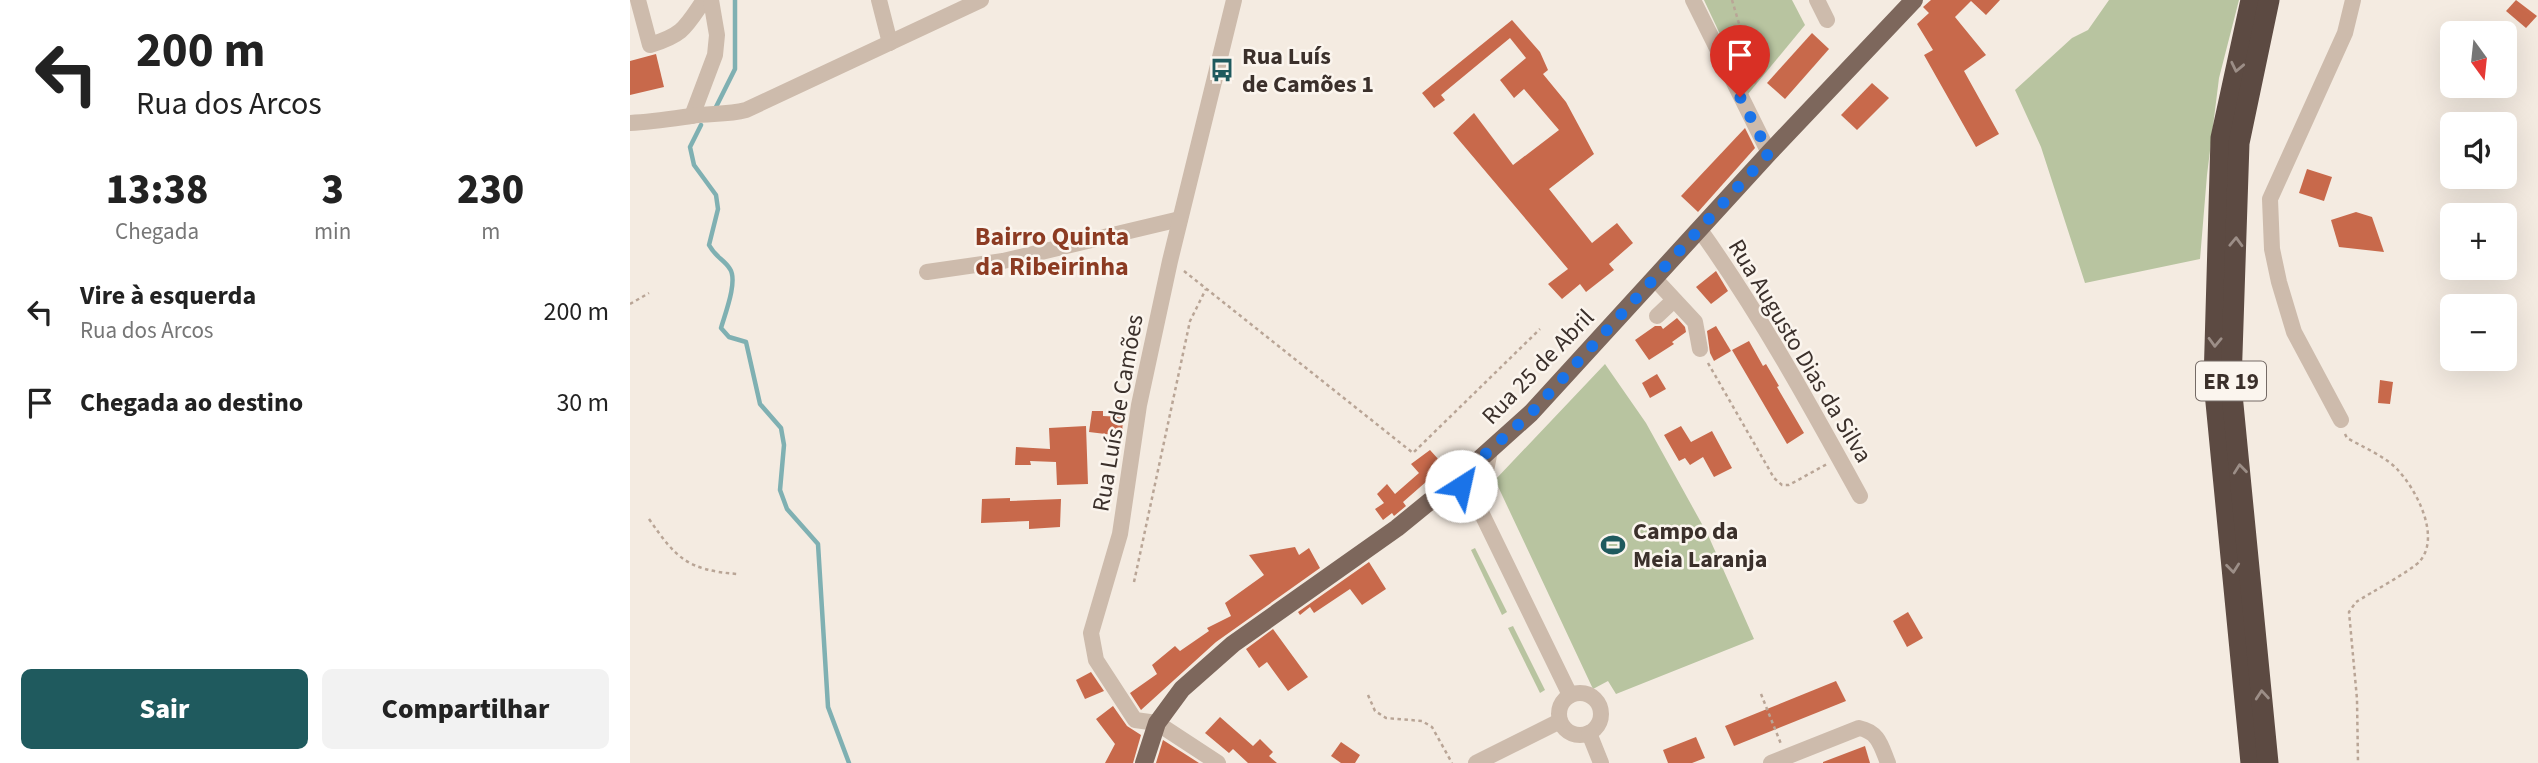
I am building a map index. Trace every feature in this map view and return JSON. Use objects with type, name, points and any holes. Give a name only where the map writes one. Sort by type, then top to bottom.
[{"type":"highway","name":"ER 19","points":[[2251,0],[2221,138],[2214,382],[2251,763]]},
{"type":"highway","name":"ER 19","points":[[2268,763],[2231,384],[2239,143],[2269,0]]},
{"type":"main road","name":"Rua 25 de Abril","points":[[1143,763],[1157,723],[1182,689],[1233,644],[1397,528],[1462,475],[1531,413],[1769,153],[1914,0]]},
{"type":"street","points":[[638,0],[650,45],[673,38],[688,23],[704,0]]},
{"type":"street","points":[[692,116],[715,55],[717,35],[711,0]]},
{"type":"street","points":[[879,0],[890,43]]},
{"type":"street","points":[[630,123],[729,115],[746,110],[981,0]]},
{"type":"street","name":"Rua Luís de Camões","points":[[1218,763],[1157,723],[1135,720],[1096,660],[1091,633],[1120,534],[1139,405],[1170,261],[1234,0]]},
{"type":"street","points":[[1693,0],[1769,153]]},
{"type":"street","points":[[1817,0],[1827,20]]},
{"type":"street","points":[[2341,421],[2294,332],[2278,282],[2272,249],[2270,200],[2345,33],[2353,0]]},
{"type":"street","points":[[927,272],[1003,261],[1180,219]]},
{"type":"street","name":"Rua Augusto Dias da Silva","points":[[1700,230],[1740,286],[1860,496]]},
{"type":"street","points":[[1655,279],[1695,323],[1700,349]]},
{"type":"street","points":[[1657,316],[1674,300]]},
{"type":"street","points":[[1479,504],[1490,450]]},
{"type":"street","points":[[1462,499],[1462,475],[1469,479],[1570,695]]},
{"type":"street","points":[[1428,503],[1462,499],[1479,504]]},
{"type":"street","points":[[1587,694],[1598,703],[1601,718],[1599,725],[1589,733],[1572,733],[1560,721],[1561,706],[1570,695],[1587,694]]},
{"type":"street","points":[[1476,763],[1560,721]]},
{"type":"street","points":[[1779,760],[1859,728],[1869,730],[1878,737],[1888,763]]},
{"type":"street","points":[[1589,733],[1601,763]]},
{"type":"path","points":[[1732,0],[1756,81],[1740,97]]},
{"type":"path","points":[[1170,261],[1413,453],[1540,329]]},
{"type":"path","points":[[1134,582],[1190,321],[1206,289]]},
{"type":"path","points":[[630,304],[649,293]]},
{"type":"path","points":[[1700,349],[1774,478],[1782,485],[1788,485],[1839,457]]},
{"type":"path","points":[[2341,421],[2347,438],[2396,468],[2414,495],[2429,526],[2427,548],[2420,562],[2356,602],[2349,612],[2357,699],[2358,763]]},
{"type":"path","points":[[649,519],[681,559],[710,571],[737,573]]},
{"type":"path","points":[[1761,694],[1779,760]]},
{"type":"path","points":[[1368,695],[1375,711],[1386,718],[1422,721],[1432,727],[1452,763]]},
{"type":"green space","points":[[1704,0],[1792,0],[1805,25],[1748,94]]},
{"type":"green space","points":[[2109,0],[2239,0],[2219,78],[2200,259],[2085,283],[2041,147],[2015,90],[2072,38],[2088,30]]},
{"type":"green space","points":[[1605,364],[1646,423],[1708,535],[1754,639],[1616,694],[1608,681],[1593,689],[1495,480]]},
{"type":"green space","points":[[1475,548],[1507,612],[1502,615],[1471,550]]},
{"type":"green space","points":[[1513,626],[1545,690],[1540,693],[1508,628]]},
{"type":"building","points":[[1931,0],[2000,0],[1986,15],[1971,1],[1955,17],[1986,55],[1964,71],[1999,134],[1976,147],[1924,55],[1933,50],[1917,24],[1929,13],[1923,7]]},
{"type":"building","points":[[2516,0],[2537,16],[2526,28],[2506,11]]},
{"type":"building","points":[[1512,20],[1540,52],[1548,70],[1543,74],[1566,102],[1594,154],[1549,189],[1592,243],[1617,223],[1633,243],[1609,264],[1614,270],[1586,292],[1580,284],[1562,299],[1548,284],[1568,269],[1453,133],[1474,113],[1513,165],[1559,130],[1524,89],[1514,98],[1500,80],[1526,58],[1510,38],[1441,95],[1445,100],[1434,108],[1422,93]]},
{"type":"building","points":[[1812,33],[1829,49],[1785,99],[1767,83]]},
{"type":"building","points":[[656,54],[664,87],[630,95],[630,61]]},
{"type":"building","points":[[1872,83],[1889,98],[1857,130],[1841,115]]},
{"type":"building","points":[[1745,128],[1755,148],[1698,212],[1681,196]]},
{"type":"building","points":[[2307,169],[2332,177],[2324,201],[2299,193]]},
{"type":"building","points":[[2356,212],[2372,217],[2384,252],[2339,247],[2331,220]]},
{"type":"building","points":[[1716,271],[1728,291],[1711,304],[1696,287]]},
{"type":"building","points":[[1677,318],[1686,332],[1672,342],[1674,344],[1649,360],[1635,340],[1655,326],[1661,326],[1663,329]]},
{"type":"building","points":[[1716,326],[1731,351],[1714,361],[1707,331]]},
{"type":"building","points":[[1749,341],[1763,366],[1766,364],[1804,433],[1787,444],[1732,350]]},
{"type":"building","points":[[1657,374],[1666,389],[1650,398],[1642,383]]},
{"type":"building","points":[[2380,380],[2393,382],[2390,404],[2378,403]]},
{"type":"building","points":[[1092,411],[1103,411],[1103,416],[1123,417],[1122,436],[1089,432]]},
{"type":"building","points":[[1086,426],[1088,484],[1057,485],[1056,462],[1030,461],[1031,465],[1015,465],[1016,447],[1050,449],[1049,428]]},
{"type":"building","points":[[1681,426],[1691,442],[1712,431],[1732,468],[1714,477],[1703,457],[1690,465],[1685,458],[1679,461],[1664,435]]},
{"type":"building","points":[[1430,450],[1449,471],[1431,485],[1427,481],[1403,502],[1406,506],[1394,516],[1392,513],[1383,520],[1375,509],[1384,503],[1377,494],[1387,484],[1395,494],[1419,473],[1411,464]]},
{"type":"building","points":[[1010,498],[1010,501],[1061,499],[1060,527],[1029,529],[1029,521],[981,523],[982,499]]},
{"type":"building","points":[[1295,547],[1299,555],[1309,548],[1320,568],[1216,642],[1141,710],[1130,693],[1157,674],[1152,665],[1175,646],[1180,651],[1209,631],[1207,628],[1231,616],[1225,603],[1264,575],[1249,555]]},
{"type":"building","points":[[1369,562],[1386,589],[1362,605],[1350,589],[1314,613],[1310,607],[1300,615],[1298,612]]},
{"type":"building","points":[[1908,612],[1923,638],[1907,647],[1893,621]]},
{"type":"building","points":[[1273,629],[1308,677],[1288,691],[1267,662],[1259,668],[1246,649]]},
{"type":"building","points":[[1091,672],[1104,691],[1085,699],[1076,680]]},
{"type":"building","points":[[1836,681],[1846,701],[1734,746],[1725,726]]},
{"type":"building","points":[[1113,706],[1127,726],[1141,735],[1133,763],[1105,763],[1115,744],[1096,719]]},
{"type":"building","points":[[1220,717],[1253,746],[1260,739],[1273,752],[1269,756],[1277,763],[1248,763],[1233,749],[1229,753],[1205,733]]},
{"type":"building","points":[[1696,737],[1705,758],[1692,763],[1668,763],[1663,750]]},
{"type":"building","points":[[1163,740],[1199,763],[1156,763]]},
{"type":"building","points":[[1341,742],[1360,755],[1355,763],[1341,763],[1331,756]]},
{"type":"building","points":[[1865,746],[1870,763],[1823,763],[1823,762]]},
{"type":"waterway","points":[[716,107],[735,69],[735,0]]},
{"type":"waterway","points":[[701,125],[690,147],[694,165],[716,195],[718,209],[709,245],[728,266],[733,281],[721,328],[729,337],[746,342],[760,404],[781,428],[784,445],[780,490],[787,509],[818,544],[828,707],[849,763]]},
{"type":"place","name":"Rua Luís de Camões 1","points":[[1222,70]]},
{"type":"place","name":"Campo da Meia Laranja","points":[[1613,545]]},
{"type":"district","name":"Bairro Quinta da Ribeirinha","points":[[1052,251]]},
{"type":"route","points":[[1461,486],[1462,475],[1531,413],[1769,153],[1740,97]]}]
